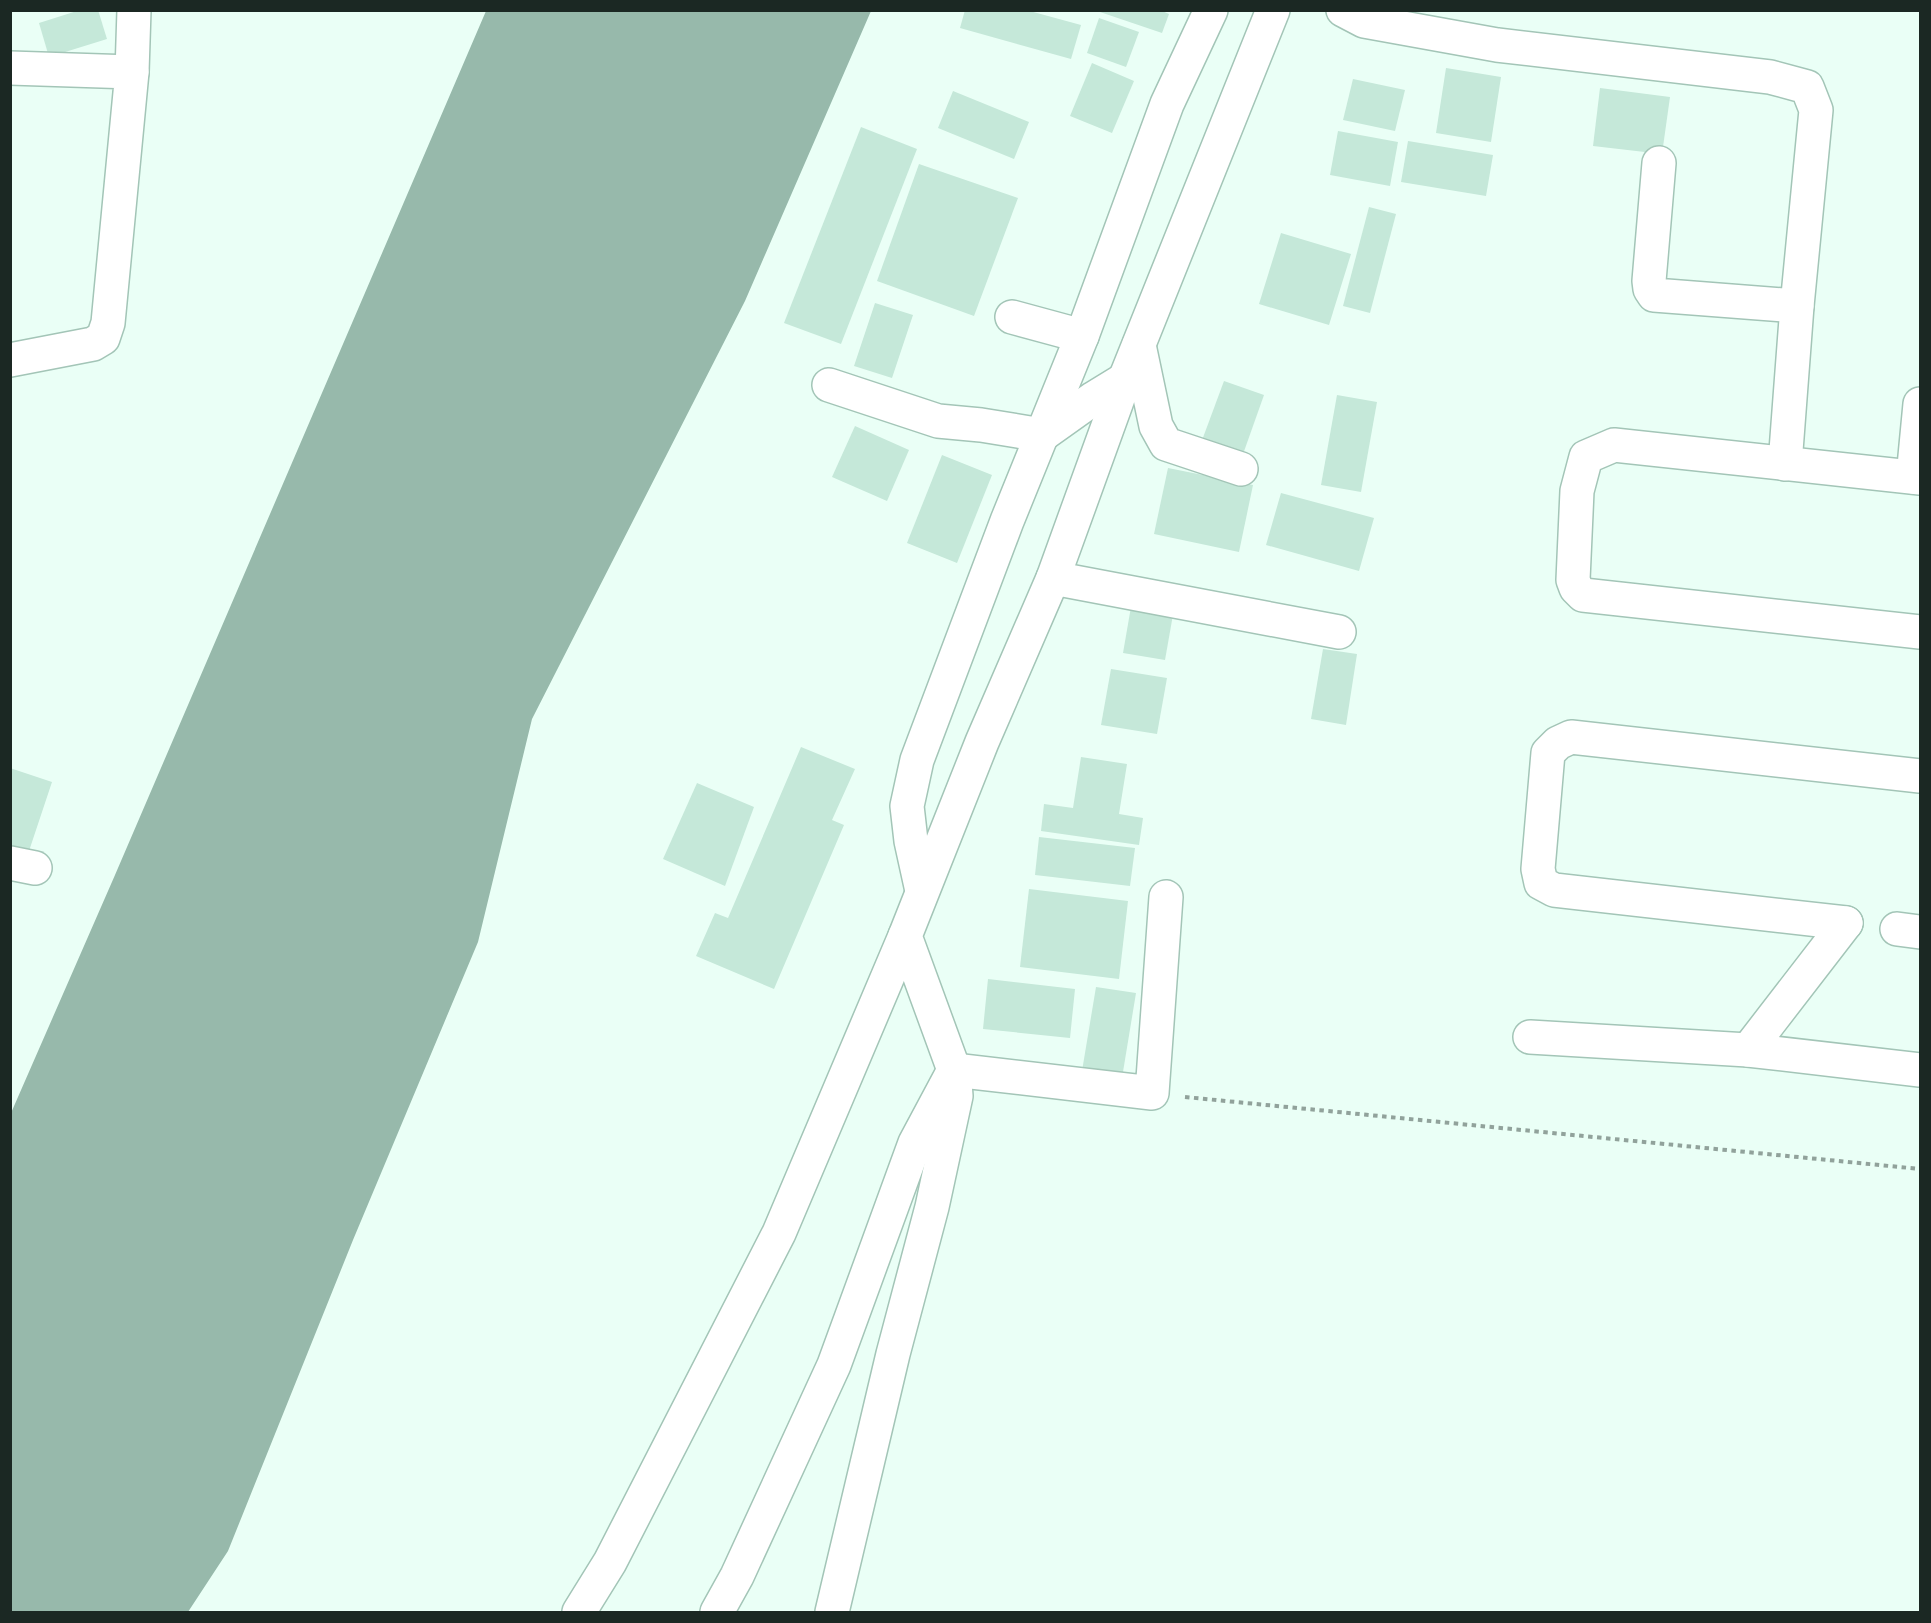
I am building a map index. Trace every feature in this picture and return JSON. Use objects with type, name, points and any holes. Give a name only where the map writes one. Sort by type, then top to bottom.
[{"type":"street","points":[[10,360],[93,344],[103,338],[108,323],[132,72],[134,10]]},
{"type":"street","points":[[922,891],[911,841],[907,806],[917,760],[1007,521],[1082,336],[1167,104],[1210,10]]},
{"type":"street","points":[[579,1612],[610,1562],[779,1233],[905,936],[982,742],[1053,578],[1125,379],[1273,10]]},
{"type":"street","points":[[1342,10],[1364,21],[1486,43],[1770,77],[1807,87],[1816,110],[1797,306],[1785,464]]},
{"type":"street","points":[[10,68],[132,72]]},
{"type":"street","points":[[1659,163],[1649,281],[1654,295],[1797,306]]},
{"type":"street","points":[[1012,317],[1082,336]]},
{"type":"street","points":[[1139,345],[1156,426],[1166,444],[1241,470]]},
{"type":"street","points":[[830,385],[938,421],[1042,435],[1125,379]]},
{"type":"street","points":[[1920,404],[1917,478],[1614,445],[1586,457],[1577,491],[1573,580],[1576,588],[1583,595],[1920,632]]},
{"type":"street","points":[[1053,578],[1339,632]]},
{"type":"street","points":[[1748,1050],[1846,923],[1554,890],[1541,882],[1538,869],[1548,753],[1557,743],[1571,737],[1919,772]]},
{"type":"street","points":[[949,1056],[1152,1094],[1166,897]]},
{"type":"street","points":[[832,1612],[893,1354],[932,1207],[956,1096],[949,1056],[905,936]]},
{"type":"street","points":[[1530,1037],[1748,1050],[1920,1070]]},
{"type":"street","points":[[717,1612],[737,1576],[834,1365],[949,1056]]},
{"type":"path","points":[[1152,1094],[1920,1169]]},
{"type":"shaded area","points":[[486,11],[871,11],[745,301],[532,719],[478,942],[353,1240],[228,1551],[188,1612],[11,1612],[11,1113]]},
{"type":"building","points":[[80,10],[98,10],[107,39],[49,57],[39,23]]},
{"type":"building","points":[[965,10],[1026,10],[1081,25],[1071,59],[960,28]]},
{"type":"building","points":[[1160,10],[1169,14],[1162,33],[1097,11]]},
{"type":"building","points":[[1099,18],[1139,32],[1126,67],[1087,53]]},
{"type":"building","points":[[1092,63],[1134,81],[1112,133],[1070,116]]},
{"type":"building","points":[[1446,68],[1501,77],[1491,142],[1436,133]]},
{"type":"building","points":[[1353,79],[1405,90],[1395,131],[1343,120]]},
{"type":"building","points":[[1600,88],[1670,97],[1662,154],[1593,146]]},
{"type":"building","points":[[953,91],[1029,122],[1014,159],[938,128]]},
{"type":"building","points":[[861,127],[917,149],[841,344],[784,323]]},
{"type":"building","points":[[1338,131],[1398,142],[1390,186],[1330,175]]},
{"type":"building","points":[[1408,141],[1493,155],[1486,196],[1401,182]]},
{"type":"building","points":[[919,164],[1018,198],[974,316],[877,281]]},
{"type":"building","points":[[1369,207],[1396,214],[1370,313],[1343,306]]},
{"type":"building","points":[[1281,233],[1351,254],[1329,325],[1259,304]]},
{"type":"building","points":[[875,303],[913,315],[892,378],[854,366]]},
{"type":"building","points":[[1224,381],[1264,395],[1242,457],[1201,443]]},
{"type":"building","points":[[1337,395],[1377,402],[1361,492],[1321,485]]},
{"type":"building","points":[[855,426],[909,450],[887,501],[832,477]]},
{"type":"building","points":[[942,455],[992,475],[957,563],[907,543]]},
{"type":"building","points":[[1168,468],[1253,485],[1239,552],[1154,534]]},
{"type":"building","points":[[1281,493],[1374,518],[1359,571],[1266,545]]},
{"type":"building","points":[[1132,601],[1174,609],[1165,660],[1123,653]]},
{"type":"building","points":[[1323,649],[1357,654],[1346,725],[1311,719]]},
{"type":"building","points":[[1111,669],[1167,678],[1157,734],[1101,725]]},
{"type":"building","points":[[801,747],[855,769],[832,820],[844,825],[774,989],[696,956],[715,913],[728,918]]},
{"type":"building","points":[[1081,757],[1127,764],[1119,814],[1143,818],[1139,845],[1041,831],[1044,804],[1073,808]]},
{"type":"building","points":[[10,768],[52,782],[29,851],[10,845]]},
{"type":"building","points":[[697,783],[754,807],[725,886],[663,859]]},
{"type":"building","points":[[1039,837],[1135,848],[1130,886],[1035,875]]},
{"type":"building","points":[[1029,889],[1128,901],[1119,979],[1020,967]]},
{"type":"building","points":[[988,979],[1075,989],[1070,1038],[983,1029]]},
{"type":"building","points":[[1096,987],[1136,993],[1121,1084],[1081,1077]]}]
